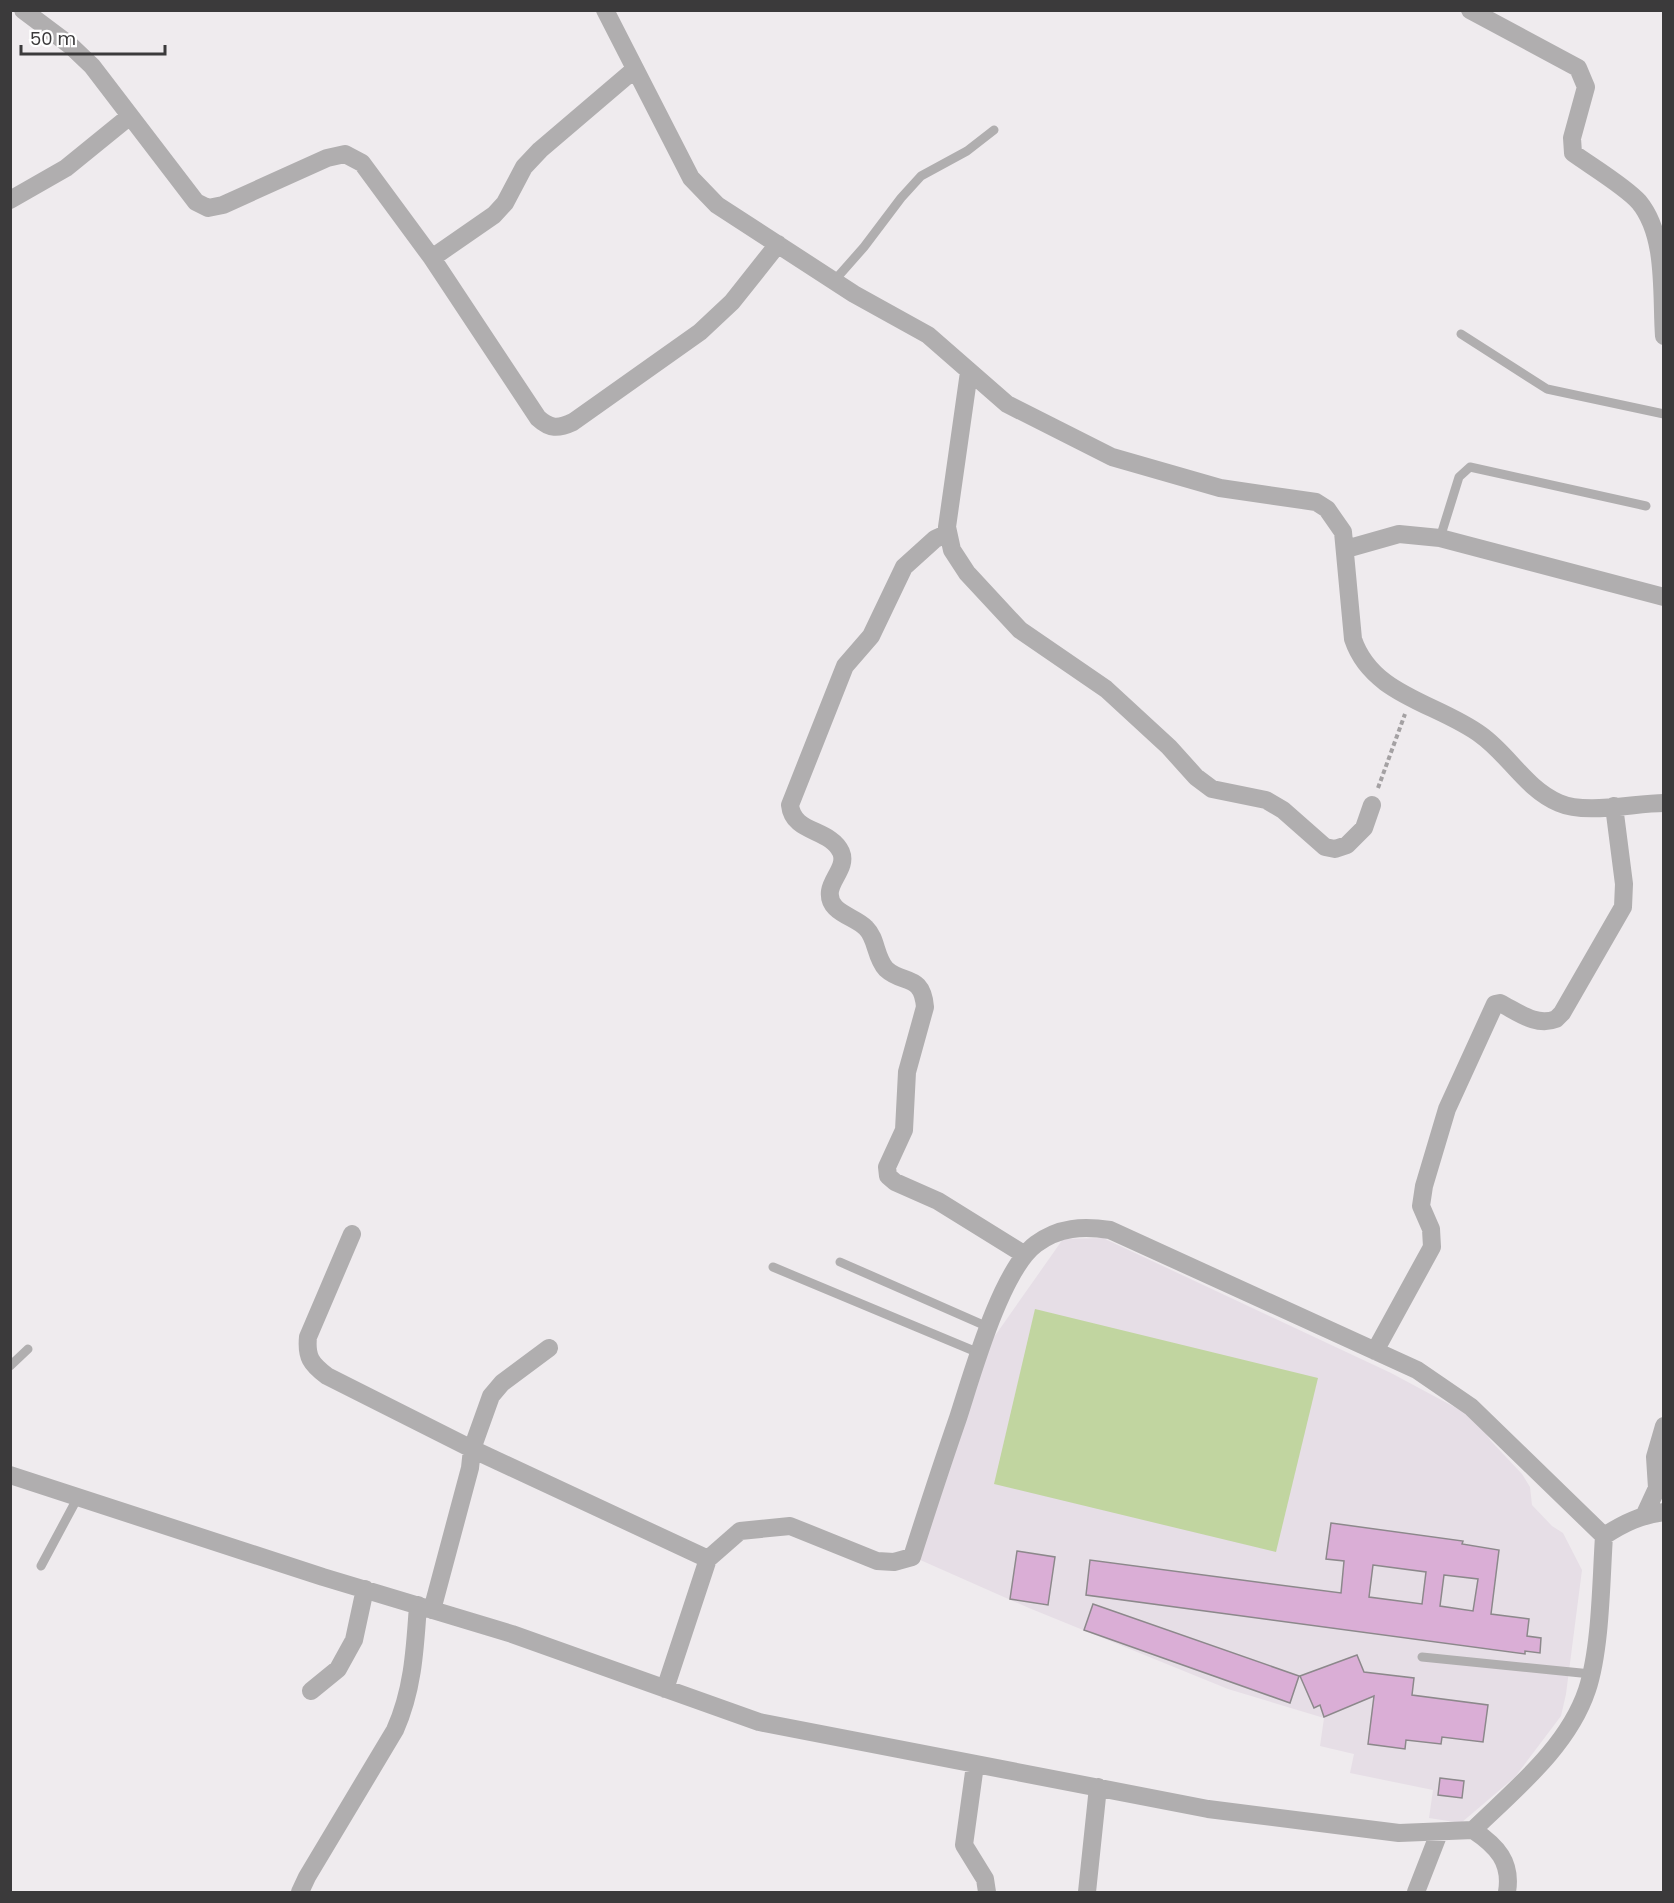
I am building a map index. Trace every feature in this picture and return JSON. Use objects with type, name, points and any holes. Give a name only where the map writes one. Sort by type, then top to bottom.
[{"type":"street","points":[[23,10],[71,46],[92,66],[196,202],[208,208],[223,205],[327,158],[345,154],[362,163],[432,258],[538,418],[548,427],[561,428],[700,332],[732,302],[778,244]]},
{"type":"street","points":[[604,10],[691,178],[717,205],[834,281],[928,335],[1007,404],[1112,457],[1220,488],[1316,502],[1327,509],[1343,532],[1353,639],[1358,653],[1368,668],[1410,699],[1455,719],[1482,735],[1537,790],[1560,804],[1585,808],[1664,803]]},
{"type":"street","points":[[1470,10],[1578,68],[1586,87],[1572,138],[1573,153],[1639,201],[1651,221],[1658,244],[1664,336]]},
{"type":"street","points":[[432,258],[494,215],[505,203],[524,167],[540,150],[635,69]]},
{"type":"street","points":[[10,200],[66,168],[130,116]]},
{"type":"street","points":[[969,372],[948,533],[952,550],[967,573],[1020,630],[1106,689],[1169,747],[1196,777],[1212,789],[1266,800],[1283,810],[1325,847],[1335,849],[1347,845],[1364,828],[1372,805]]},
{"type":"street","points":[[948,533],[935,539],[904,567],[871,636],[845,666],[790,805],[791,814],[796,822],[831,840],[841,851],[843,858],[830,891],[831,902],[837,909],[866,927],[871,934],[877,955],[888,970],[916,984],[924,998],[925,1008],[906,1072],[904,1130],[886,1167],[888,1176],[895,1182],[938,1201],[1025,1255]]},
{"type":"street","points":[[1346,549],[1399,534],[1440,538],[1664,597]]},
{"type":"street","points":[[1375,1351],[1432,1247],[1431,1229],[1421,1206],[1424,1186],[1447,1109],[1495,1004],[1500,1003],[1538,1022],[1546,1023],[1556,1019],[1619,917],[1624,884],[1614,806]]},
{"type":"street","points":[[665,1689],[708,1559],[740,1531],[778,1526],[804,1531],[877,1561],[894,1562],[912,1557],[988,1327],[1017,1265],[1034,1245],[1051,1234],[1067,1229],[1088,1227],[1110,1230],[1418,1370],[1472,1407],[1604,1536],[1599,1611],[1587,1690],[1557,1744],[1473,1830]]},
{"type":"street","points":[[352,1234],[308,1336],[306,1350],[312,1365],[327,1376],[472,1449],[708,1559]]},
{"type":"street","points":[[300,1893],[307,1877],[395,1730],[405,1707],[425,1608],[470,1468],[472,1449],[491,1396],[502,1383],[549,1348]]},
{"type":"street","points":[[1604,1536],[1623,1523],[1654,1513],[1657,1488],[1654,1457],[1664,1426]]},
{"type":"street","points":[[10,1474],[512,1634],[759,1722],[1208,1809],[1399,1833],[1473,1830],[1493,1843],[1505,1859],[1509,1882],[1507,1893]]},
{"type":"street","points":[[311,1691],[338,1669],[354,1640],[365,1589]]},
{"type":"street","points":[[975,1765],[964,1845],[985,1879],[987,1893]]},
{"type":"street","points":[[1087,1893],[1098,1787]]},
{"type":"street","points":[[1416,1893],[1439,1833]]},
{"type":"lane","points":[[834,281],[864,248],[900,198],[921,176],[967,151],[994,130]]},
{"type":"lane","points":[[1461,334],[1547,389],[1664,414]]},
{"type":"lane","points":[[1440,538],[1459,477],[1470,466],[1646,506]]},
{"type":"lane","points":[[840,1262],[988,1327]]},
{"type":"lane","points":[[773,1267],[979,1353]]},
{"type":"lane","points":[[10,1366],[28,1349]]},
{"type":"lane","points":[[41,1566],[78,1497]]},
{"type":"lane","points":[[1422,1657],[1591,1674]]},
{"type":"path","points":[[1372,805],[1410,699]]},
{"type":"shaded area","points":[[1103,1238],[1391,1373],[1475,1418],[1491,1441],[1522,1474],[1530,1487],[1532,1505],[1552,1526],[1563,1533],[1582,1570],[1566,1694],[1561,1716],[1515,1777],[1461,1823],[1429,1818],[1433,1790],[1350,1773],[1354,1754],[1320,1746],[1324,1718],[1228,1689],[1029,1608],[918,1559],[992,1340],[1063,1239]]},
{"type":"green space","points":[[1035,1309],[1318,1378],[1276,1552],[994,1484]]},
{"type":"building","points":[[1331,1523],[1463,1541],[1462,1544],[1499,1550],[1491,1614],[1529,1619],[1527,1636],[1541,1638],[1540,1653],[1525,1651],[1525,1654],[1086,1595],[1090,1560],[1341,1593],[1344,1561],[1326,1559]],"holes":[[[1373,1565],[1426,1572],[1422,1604],[1369,1597]],[[1444,1575],[1478,1579],[1473,1611],[1440,1606]]]},
{"type":"building","points":[[1017,1551],[1055,1557],[1048,1605],[1010,1599]]},
{"type":"building","points":[[1093,1604],[1299,1676],[1290,1703],[1084,1630]]},
{"type":"building","points":[[1357,1655],[1364,1672],[1414,1678],[1412,1695],[1488,1705],[1483,1742],[1442,1737],[1441,1744],[1406,1740],[1405,1749],[1368,1744],[1374,1696],[1324,1717],[1320,1705],[1314,1708],[1300,1676]]},
{"type":"building","points":[[1440,1778],[1464,1781],[1462,1798],[1438,1795]]}]
